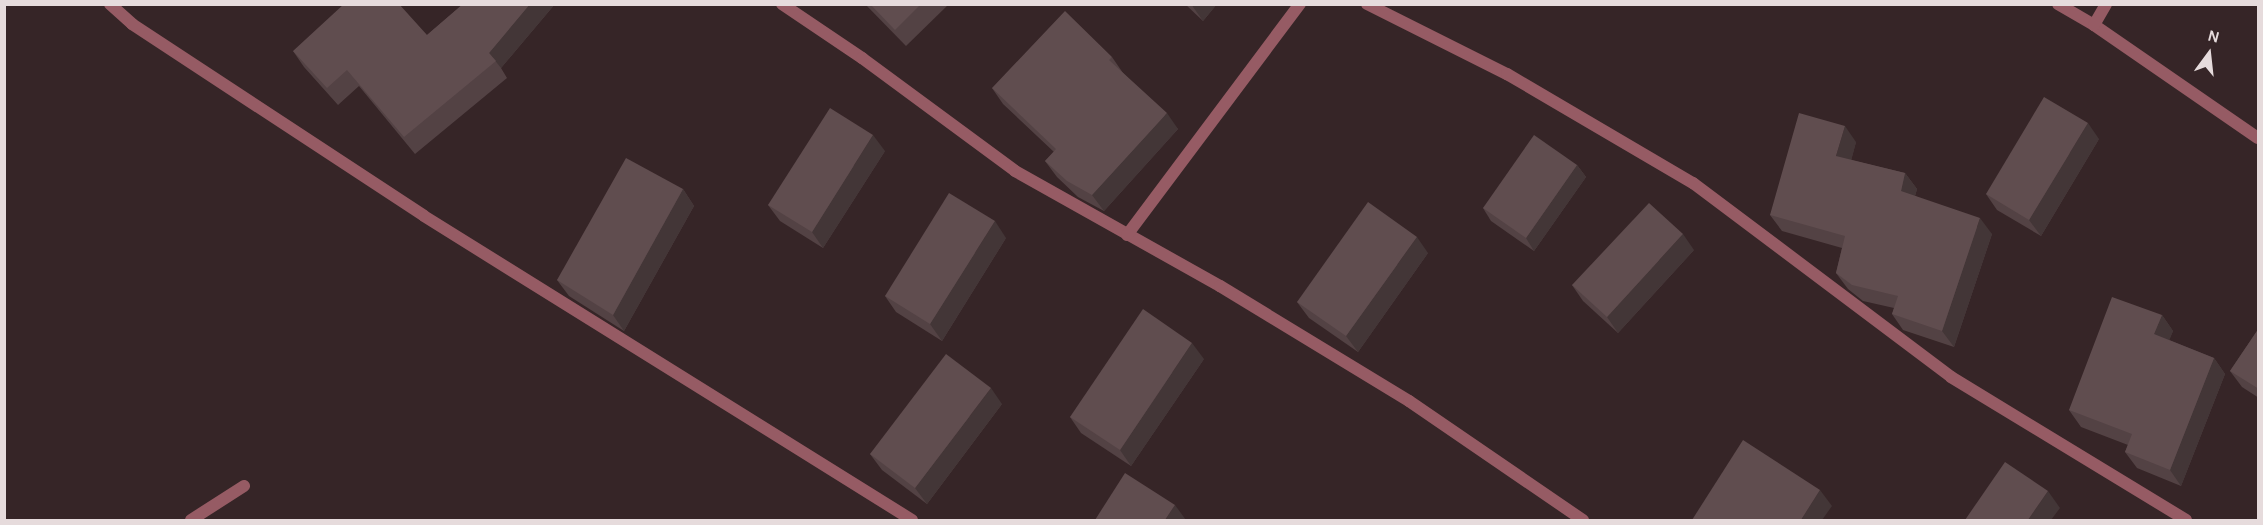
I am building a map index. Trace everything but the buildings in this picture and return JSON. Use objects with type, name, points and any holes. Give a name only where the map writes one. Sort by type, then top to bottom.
[{"type":"street","points":[[110,4],[132,24],[424,216],[912,520]]},
{"type":"street","points":[[782,4],[862,58],[1015,171],[1220,286],[1409,401],[1583,520]]},
{"type":"street","points":[[1127,235],[1300,4]]},
{"type":"street","points":[[1367,4],[1507,74],[1693,183],[1951,377],[2186,520]]},
{"type":"street","points":[[2058,4],[2094,25],[2259,138]]},
{"type":"street","points":[[2094,25],[2106,4]]},
{"type":"street","points":[[190,520],[244,486]]}]
